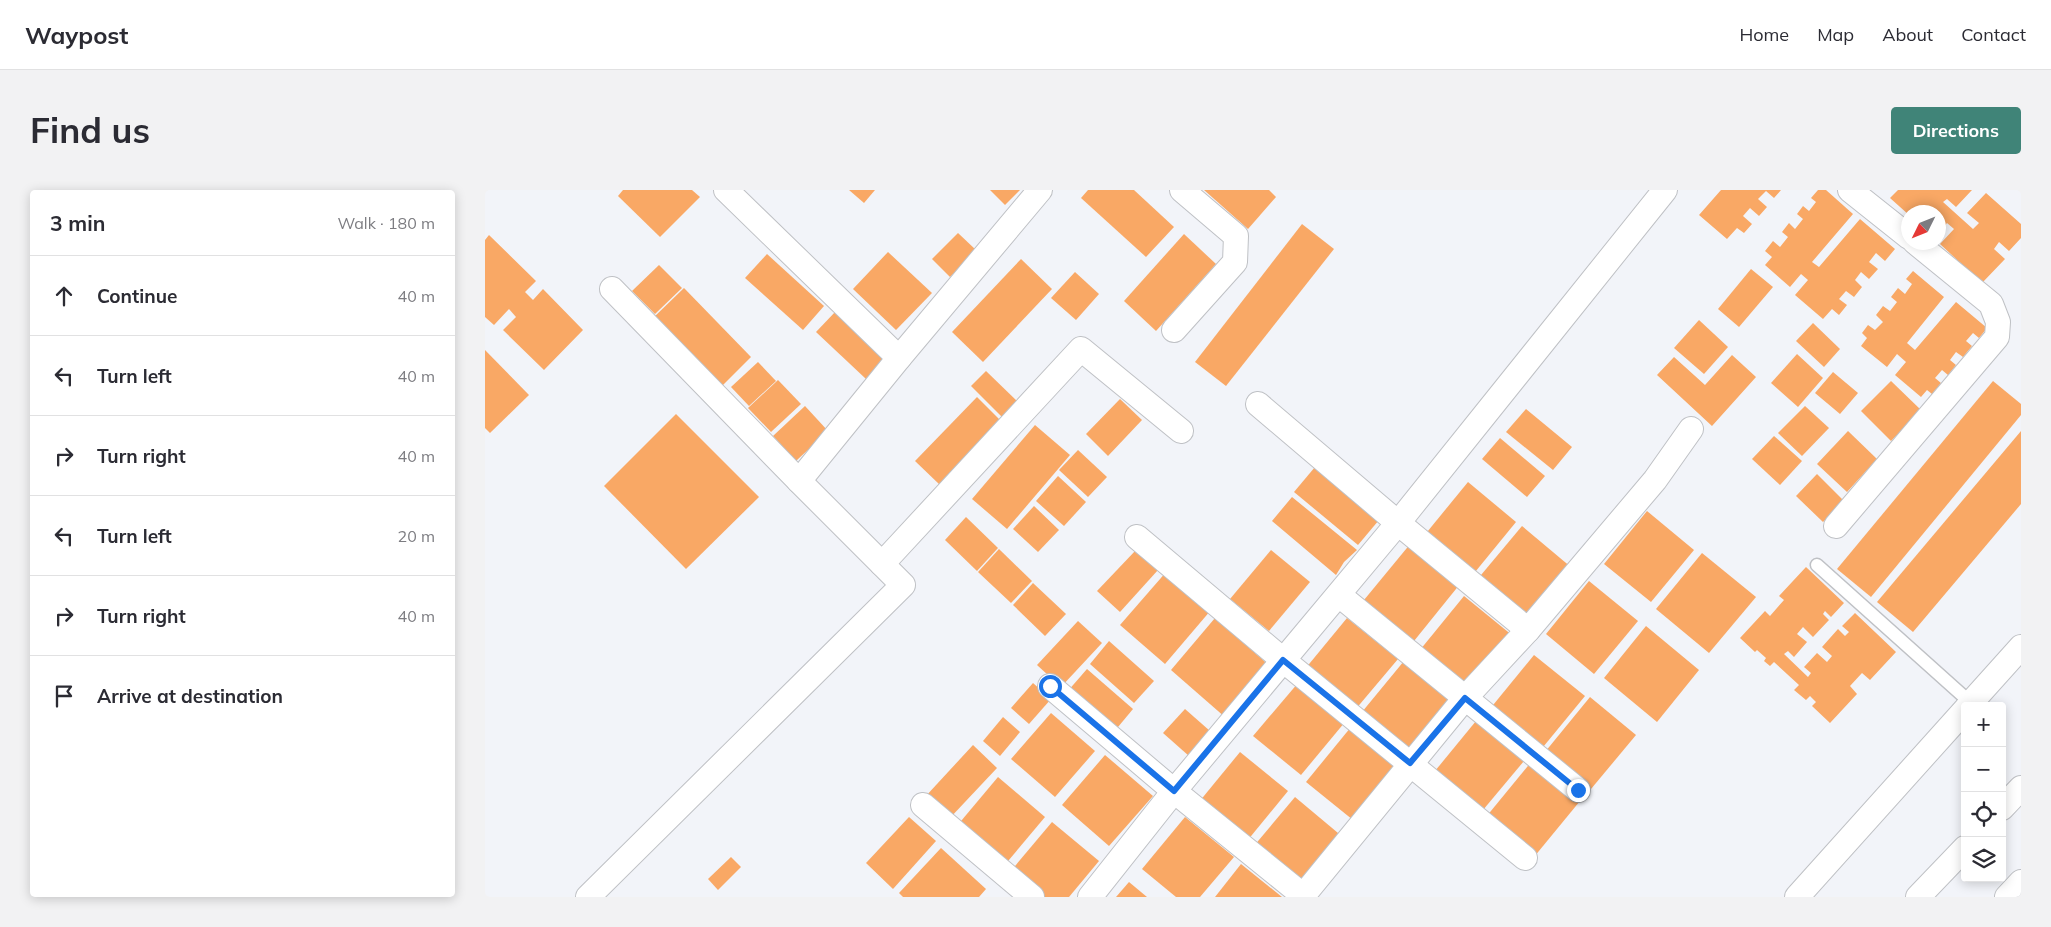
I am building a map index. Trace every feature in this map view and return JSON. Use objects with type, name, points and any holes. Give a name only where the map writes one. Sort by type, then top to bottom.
[{"type":"street","points":[[726,190],[899,358]]},
{"type":"street","points":[[799,481],[1039,190]]},
{"type":"street","points":[[1174,330],[1235,262],[1236,236],[1182,190]]},
{"type":"street","points":[[1090,897],[1174,791],[1397,523],[1665,190]]},
{"type":"street","points":[[1850,190],[1901,231]]},
{"type":"street","points":[[1836,526],[1997,337],[1999,322],[1991,304],[1925,250]]},
{"type":"street","points":[[588,897],[903,585],[612,289]]},
{"type":"street","points":[[882,564],[1081,348],[1181,431]]},
{"type":"street","points":[[1258,404],[1397,523],[1528,630]]},
{"type":"street","points":[[1050,686],[1174,791],[1303,896],[1465,698],[1528,630],[1655,480],[1691,429]]},
{"type":"street","points":[[1137,537],[1283,660],[1525,858]]},
{"type":"street","points":[[1339,594],[1578,790]]},
{"type":"street","points":[[1972,702],[2021,647]]},
{"type":"street","points":[[1797,897],[1961,714]]},
{"type":"street","points":[[2006,804],[2021,788]]},
{"type":"street","points":[[923,805],[1032,897]]},
{"type":"street","points":[[1918,897],[1961,852]]},
{"type":"street","points":[[2007,897],[2021,882]]},
{"type":"lane","points":[[1817,565],[1964,702]]},
{"type":"building","points":[[623,190],[692,190],[700,197],[660,237],[618,196]]},
{"type":"building","points":[[849,190],[875,190],[864,203]]},
{"type":"building","points":[[990,190],[1020,190],[1005,205]]},
{"type":"building","points":[[1088,190],[1134,190],[1174,227],[1146,257],[1081,198]]},
{"type":"building","points":[[1204,190],[1269,190],[1276,197],[1248,229]]},
{"type":"building","points":[[1721,190],[1781,190],[1774,198],[1766,191],[1758,199],[1767,207],[1759,216],[1750,208],[1743,216],[1752,224],[1744,233],[1737,228],[1727,239],[1699,215]]},
{"type":"building","points":[[1818,190],[1826,190],[1853,214],[1812,262],[1819,267],[1860,219],[1895,249],[1885,261],[1876,253],[1869,262],[1878,269],[1869,279],[1861,272],[1855,280],[1862,287],[1854,297],[1846,291],[1839,299],[1847,305],[1839,315],[1832,309],[1823,319],[1795,295],[1808,280],[1801,274],[1790,287],[1765,265],[1772,257],[1765,251],[1773,241],[1780,247],[1788,237],[1782,232],[1789,223],[1795,229],[1803,219],[1797,214],[1803,206],[1809,211],[1816,202],[1811,198]]},
{"type":"building","points":[[1898,190],[1972,190],[1956,207],[1947,199],[1943,202],[1973,229],[1979,223],[1967,213],[1986,193],[2021,224],[2021,238],[2009,251],[1999,242],[1994,249],[2005,259],[1982,283],[1946,250],[1946,238],[1954,229],[1946,224],[1946,205],[1901,205],[1901,208],[1890,198]]},
{"type":"building","points":[[1302,224],[1334,249],[1226,386],[1195,362]]},
{"type":"building","points":[[958,233],[976,250],[950,277],[932,259]]},
{"type":"building","points":[[1184,234],[1216,264],[1156,331],[1124,301]]},
{"type":"building","points":[[489,235],[536,281],[525,292],[533,300],[543,289],[583,330],[544,370],[503,330],[516,317],[509,309],[494,325],[485,317],[485,240]]},
{"type":"building","points":[[888,252],[932,293],[896,330],[853,289]]},
{"type":"building","points":[[767,254],[824,306],[803,330],[745,278]]},
{"type":"building","points":[[1021,259],[1052,289],[983,362],[952,332]]},
{"type":"building","points":[[659,265],[682,288],[655,314],[632,291]]},
{"type":"building","points":[[1751,269],[1773,287],[1739,327],[1718,309]]},
{"type":"building","points":[[1913,271],[1944,297],[1907,343],[1915,350],[1956,302],[1987,328],[1979,338],[1973,333],[1966,341],[1972,346],[1963,357],[1956,352],[1950,360],[1956,365],[1948,375],[1942,370],[1935,378],[1941,383],[1932,394],[1927,390],[1921,397],[1895,375],[1906,362],[1897,354],[1887,367],[1861,346],[1867,338],[1862,333],[1868,325],[1875,330],[1883,322],[1876,315],[1883,306],[1890,311],[1897,302],[1891,297],[1898,288],[1905,294],[1912,284],[1906,279]]},
{"type":"building","points":[[1075,272],[1099,294],[1076,320],[1051,298]]},
{"type":"building","points":[[684,288],[751,357],[720,388],[652,319]]},
{"type":"building","points":[[836,311],[886,358],[866,379],[816,332]]},
{"type":"building","points":[[1699,320],[1728,347],[1704,374],[1674,348]]},
{"type":"building","points":[[1813,323],[1840,349],[1824,367],[1796,341]]},
{"type":"building","points":[[485,350],[529,395],[490,433],[485,428]]},
{"type":"building","points":[[1797,354],[1823,378],[1798,407],[1771,383]]},
{"type":"building","points":[[1732,355],[1756,377],[1712,426],[1657,375],[1674,357],[1705,385]]},
{"type":"building","points":[[758,362],[776,381],[749,406],[731,387]]},
{"type":"building","points":[[986,371],[1020,404],[1005,420],[971,386]]},
{"type":"building","points":[[1833,372],[1858,393],[1840,414],[1815,393]]},
{"type":"building","points":[[778,380],[801,404],[771,432],[748,408]]},
{"type":"building","points":[[1891,381],[1921,410],[1891,441],[1861,411]]},
{"type":"building","points":[[1993,381],[2021,404],[2021,415],[1871,597],[1837,569]]},
{"type":"building","points":[[977,397],[1002,422],[940,485],[915,461]]},
{"type":"building","points":[[1120,399],[1142,420],[1108,456],[1086,434]]},
{"type":"building","points":[[805,406],[828,431],[796,461],[773,436]]},
{"type":"building","points":[[1805,406],[1829,428],[1802,456],[1778,433]]},
{"type":"building","points":[[1526,409],[1572,447],[1553,470],[1506,432]]},
{"type":"building","points":[[676,414],[759,497],[686,569],[604,486]]},
{"type":"building","points":[[1035,425],[1070,455],[1007,529],[972,499]]},
{"type":"building","points":[[1848,431],[1877,459],[1847,492],[1817,464]]},
{"type":"building","points":[[2021,431],[2021,504],[1913,632],[1877,602]]},
{"type":"building","points":[[1774,436],[1802,461],[1780,485],[1752,459]]},
{"type":"building","points":[[1500,438],[1545,476],[1527,497],[1482,459]]},
{"type":"building","points":[[1078,450],[1107,477],[1088,497],[1059,470]]},
{"type":"building","points":[[1315,467],[1379,520],[1358,545],[1294,492]]},
{"type":"building","points":[[1817,474],[1844,501],[1823,522],[1796,496]]},
{"type":"building","points":[[1058,476],[1086,502],[1064,526],[1036,501]]},
{"type":"building","points":[[1468,482],[1516,522],[1471,577],[1423,537]]},
{"type":"building","points":[[1292,497],[1357,550],[1344,562],[1336,575],[1272,521]]},
{"type":"building","points":[[1034,506],[1059,530],[1038,552],[1013,529]]},
{"type":"building","points":[[1647,511],[1694,550],[1651,602],[1604,564]]},
{"type":"building","points":[[966,517],[998,548],[977,571],[945,540]]},
{"type":"building","points":[[1522,526],[1572,568],[1527,623],[1476,581]]},
{"type":"building","points":[[1411,543],[1460,584],[1414,641],[1364,600]]},
{"type":"building","points":[[999,549],[1032,581],[1011,603],[978,572]]},
{"type":"building","points":[[1136,550],[1158,570],[1120,612],[1097,591]]},
{"type":"building","points":[[1271,550],[1310,582],[1269,631],[1230,599]]},
{"type":"building","points":[[1702,553],[1756,597],[1709,653],[1656,609]]},
{"type":"building","points":[[1806,567],[1844,603],[1831,617],[1825,611],[1823,614],[1829,620],[1813,637],[1803,627],[1797,634],[1807,642],[1794,657],[1788,651],[1784,654],[1808,677],[1811,673],[1804,667],[1817,653],[1827,662],[1832,656],[1822,647],[1838,629],[1845,636],[1849,632],[1842,626],[1855,613],[1896,652],[1870,680],[1862,673],[1850,686],[1857,694],[1830,723],[1812,706],[1816,702],[1810,696],[1806,700],[1794,690],[1799,685],[1774,662],[1770,666],[1764,661],[1766,658],[1757,650],[1755,652],[1740,638],[1765,611],[1770,616],[1784,600],[1779,596]]},
{"type":"building","points":[[1167,571],[1211,610],[1165,664],[1120,625]]},
{"type":"building","points":[[1589,581],[1638,621],[1594,674],[1546,634]]},
{"type":"building","points":[[1033,583],[1066,614],[1045,636],[1013,605]]},
{"type":"building","points":[[1464,596],[1513,636],[1468,690],[1420,650]]},
{"type":"building","points":[[1215,618],[1271,667],[1226,718],[1171,670]]},
{"type":"building","points":[[1347,618],[1398,659],[1355,710],[1305,669]]},
{"type":"building","points":[[1078,621],[1102,643],[1061,687],[1037,665]]},
{"type":"building","points":[[1646,626],[1699,670],[1657,722],[1604,678]]},
{"type":"building","points":[[1109,641],[1154,681],[1134,703],[1090,664]]},
{"type":"building","points":[[1534,655],[1585,696],[1539,752],[1489,710]]},
{"type":"building","points":[[1404,661],[1454,702],[1412,753],[1362,712]]},
{"type":"building","points":[[1087,669],[1133,709],[1113,733],[1067,692]]},
{"type":"building","points":[[1033,683],[1051,699],[1029,724],[1011,708]]},
{"type":"building","points":[[1298,683],[1345,722],[1301,775],[1253,736]]},
{"type":"building","points":[[1590,697],[1636,735],[1591,789],[1545,752]]},
{"type":"building","points":[[1185,709],[1210,731],[1189,756],[1163,733]]},
{"type":"building","points":[[1051,713],[1095,751],[1055,797],[1011,759]]},
{"type":"building","points":[[1003,717],[1020,732],[1000,756],[983,741]]},
{"type":"building","points":[[1476,721],[1524,761],[1483,810],[1435,771]]},
{"type":"building","points":[[1351,727],[1398,766],[1353,820],[1306,782]]},
{"type":"building","points":[[973,745],[997,768],[949,819],[925,797]]},
{"type":"building","points":[[1240,752],[1288,791],[1247,841],[1199,802]]},
{"type":"building","points":[[1105,755],[1153,796],[1109,846],[1062,805]]},
{"type":"building","points":[[1532,761],[1580,801],[1534,857],[1486,817]]},
{"type":"building","points":[[998,777],[1045,817],[1003,867],[956,827]]},
{"type":"building","points":[[1295,797],[1344,838],[1302,888],[1253,847]]},
{"type":"building","points":[[909,817],[936,841],[893,889],[866,863]]},
{"type":"building","points":[[1185,817],[1234,857],[1200,897],[1176,897],[1142,869]]},
{"type":"building","points":[[1052,822],[1099,861],[1069,897],[1040,897],[1010,872]]},
{"type":"building","points":[[941,848],[986,889],[979,897],[903,897],[899,893]]},
{"type":"building","points":[[731,857],[741,867],[718,890],[708,879]]},
{"type":"building","points":[[1241,864],[1282,897],[1215,897]]},
{"type":"building","points":[[1129,882],[1147,897],[1116,897]]},
{"type":"route","points":[[1050,686],[1174,791],[1283,660],[1410,763],[1465,698],[1578,790]]}]
